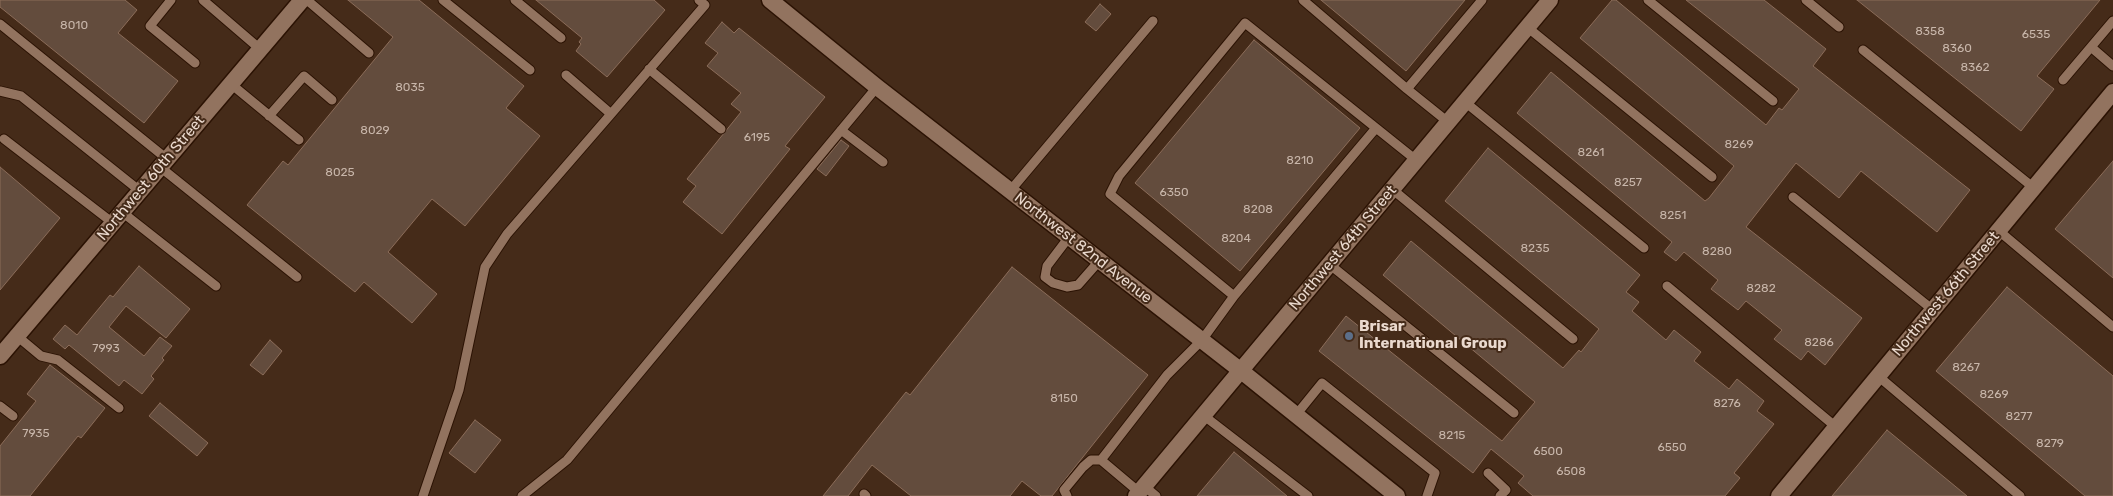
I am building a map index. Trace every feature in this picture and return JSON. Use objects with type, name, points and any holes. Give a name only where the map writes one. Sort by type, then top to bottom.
[{"type":"street","name":"Northwest 60th Street","points":[[1,353],[302,0]]},
{"type":"street","name":"Northwest 82nd Avenue","points":[[770,0],[877,87],[1202,340],[1397,496]]},
{"type":"street","name":"Northwest 64th Street","points":[[1144,492],[1240,370],[1550,0]]},
{"type":"street","name":"Northwest 66th Street","points":[[1779,496],[2113,92]]},
{"type":"lane","points":[[171,0],[150,26],[195,63]]},
{"type":"lane","points":[[203,0],[260,49]]},
{"type":"lane","points":[[306,0],[369,53]]},
{"type":"lane","points":[[443,0],[530,70]]},
{"type":"lane","points":[[515,0],[561,38]]},
{"type":"lane","points":[[423,496],[459,390],[485,267],[507,234],[705,4],[699,0]]},
{"type":"lane","points":[[1303,0],[1448,122]]},
{"type":"lane","points":[[1407,89],[1482,0]]},
{"type":"lane","points":[[1648,0],[1773,101]]},
{"type":"lane","points":[[1806,0],[1839,27]]},
{"type":"lane","points":[[1010,190],[1153,21]]},
{"type":"lane","points":[[2063,80],[2113,22]]},
{"type":"lane","points":[[1234,296],[1110,194],[1119,176],[1245,23],[1416,160]]},
{"type":"lane","points":[[0,24],[297,277]]},
{"type":"lane","points":[[1527,27],[1712,177]]},
{"type":"lane","points":[[2091,47],[2113,66]]},
{"type":"lane","points":[[1863,50],[2034,188]]},
{"type":"lane","points":[[649,69],[721,129]]},
{"type":"lane","points":[[566,75],[611,114]]},
{"type":"lane","points":[[269,116],[304,76],[332,100]]},
{"type":"lane","points":[[230,84],[299,140]]},
{"type":"lane","points":[[522,496],[567,460],[877,87]]},
{"type":"lane","points":[[0,91],[21,96],[140,191]]},
{"type":"lane","points":[[1465,102],[1644,248]]},
{"type":"lane","points":[[1101,460],[1167,375],[1202,340],[1234,296],[1376,128]]},
{"type":"lane","points":[[841,130],[883,162]]},
{"type":"lane","points":[[4,139],[216,286]]},
{"type":"lane","points":[[1392,189],[1573,339]]},
{"type":"lane","points":[[1793,197],[1933,310]]},
{"type":"lane","points":[[1999,231],[2113,327]]},
{"type":"lane","points":[[1069,237],[1047,266],[1045,277],[1053,283],[1067,287],[1078,284],[1100,260]]},
{"type":"lane","points":[[1329,264],[1514,413]]},
{"type":"lane","points":[[1667,286],[1836,427]]},
{"type":"lane","points":[[17,336],[42,356],[58,360],[119,408]]},
{"type":"lane","points":[[1878,376],[2020,496]]},
{"type":"lane","points":[[1296,415],[1322,382],[1435,473],[1427,496]]},
{"type":"lane","points":[[0,406],[13,416]]},
{"type":"lane","points":[[1203,415],[1308,496]]},
{"type":"lane","points":[[1067,496],[1064,490],[1083,467],[1092,460],[1101,460],[1144,492]]},
{"type":"lane","points":[[1488,472],[1506,490],[1500,496]]},
{"type":"building","points":[[0,0],[125,0],[137,10],[118,33],[178,81],[144,123],[0,7]]},
{"type":"building","points":[[348,0],[419,0],[524,86],[506,108],[540,136],[465,226],[432,199],[388,252],[437,294],[412,323],[364,282],[355,292],[247,205],[283,161],[288,165],[393,37]]},
{"type":"building","points":[[536,0],[654,0],[665,10],[607,77],[576,51],[581,44],[579,42],[582,38]]},
{"type":"building","points":[[1321,0],[1465,0],[1406,71]]},
{"type":"building","points":[[1612,0],[1616,0],[1766,125],[1779,108],[1782,110],[1799,89],[1686,0],[1764,0],[1826,49],[1813,66],[1970,190],[1937,232],[1861,171],[1839,198],[1796,163],[1746,227],[1862,318],[1825,365],[1808,351],[1801,360],[1774,339],[1782,330],[1746,301],[1738,310],[1711,289],[1718,280],[1684,252],[1676,261],[1664,252],[1672,242],[1517,113],[1551,72],[1705,201],[1709,198],[1734,166],[1580,38]]},
{"type":"building","points":[[1857,0],[2100,0],[2037,76],[2054,89],[2021,131]]},
{"type":"building","points":[[1100,4],[1111,14],[1096,31],[1085,22]]},
{"type":"building","points":[[722,22],[734,33],[739,28],[825,97],[785,146],[790,149],[722,234],[683,202],[696,186],[687,179],[741,112],[731,104],[741,93],[707,66],[718,53],[705,43]]},
{"type":"building","points":[[1254,40],[1360,128],[1240,271],[1135,183]]},
{"type":"building","points":[[841,140],[849,146],[826,176],[817,169]]},
{"type":"building","points":[[1488,148],[1640,275],[1626,292],[1639,302],[1632,311],[1666,340],[1674,330],[1701,352],[1694,361],[1729,389],[1737,379],[1764,401],[1757,411],[1774,424],[1734,473],[1740,478],[1725,496],[1533,496],[1518,483],[1524,476],[1491,449],[1473,473],[1319,351],[1346,316],[1502,441],[1535,402],[1383,275],[1411,241],[1563,368],[1579,350],[1581,352],[1599,329],[1445,201]]},
{"type":"building","points":[[2113,161],[2113,278],[2055,229]]},
{"type":"building","points":[[0,167],[60,218],[0,290]]},
{"type":"building","points":[[139,266],[190,309],[166,338],[126,306],[109,327],[144,356],[160,337],[172,346],[151,376],[154,379],[142,394],[124,380],[119,386],[69,345],[65,349],[53,339],[65,325],[77,335],[110,295],[113,297]]},
{"type":"building","points":[[1012,267],[1148,375],[1052,496],[1041,496],[1022,481],[1010,496],[911,496],[872,465],[848,496],[823,496],[906,392],[910,395]]},
{"type":"building","points":[[2007,287],[2113,376],[2113,496],[2085,496],[1936,371]]},
{"type":"building","points":[[270,340],[282,351],[263,375],[250,365]]},
{"type":"building","points":[[50,365],[105,408],[81,438],[78,436],[30,496],[0,496],[0,446],[36,401],[27,394]]},
{"type":"building","points":[[160,403],[208,443],[197,456],[149,416]]},
{"type":"building","points":[[475,420],[501,440],[475,473],[449,453]]},
{"type":"building","points":[[1887,430],[1967,496],[1832,496]]},
{"type":"building","points":[[1234,452],[1287,496],[1197,496]]},
{"type":"place","name":"Brisar International Group","points":[[1349,336]]}]
